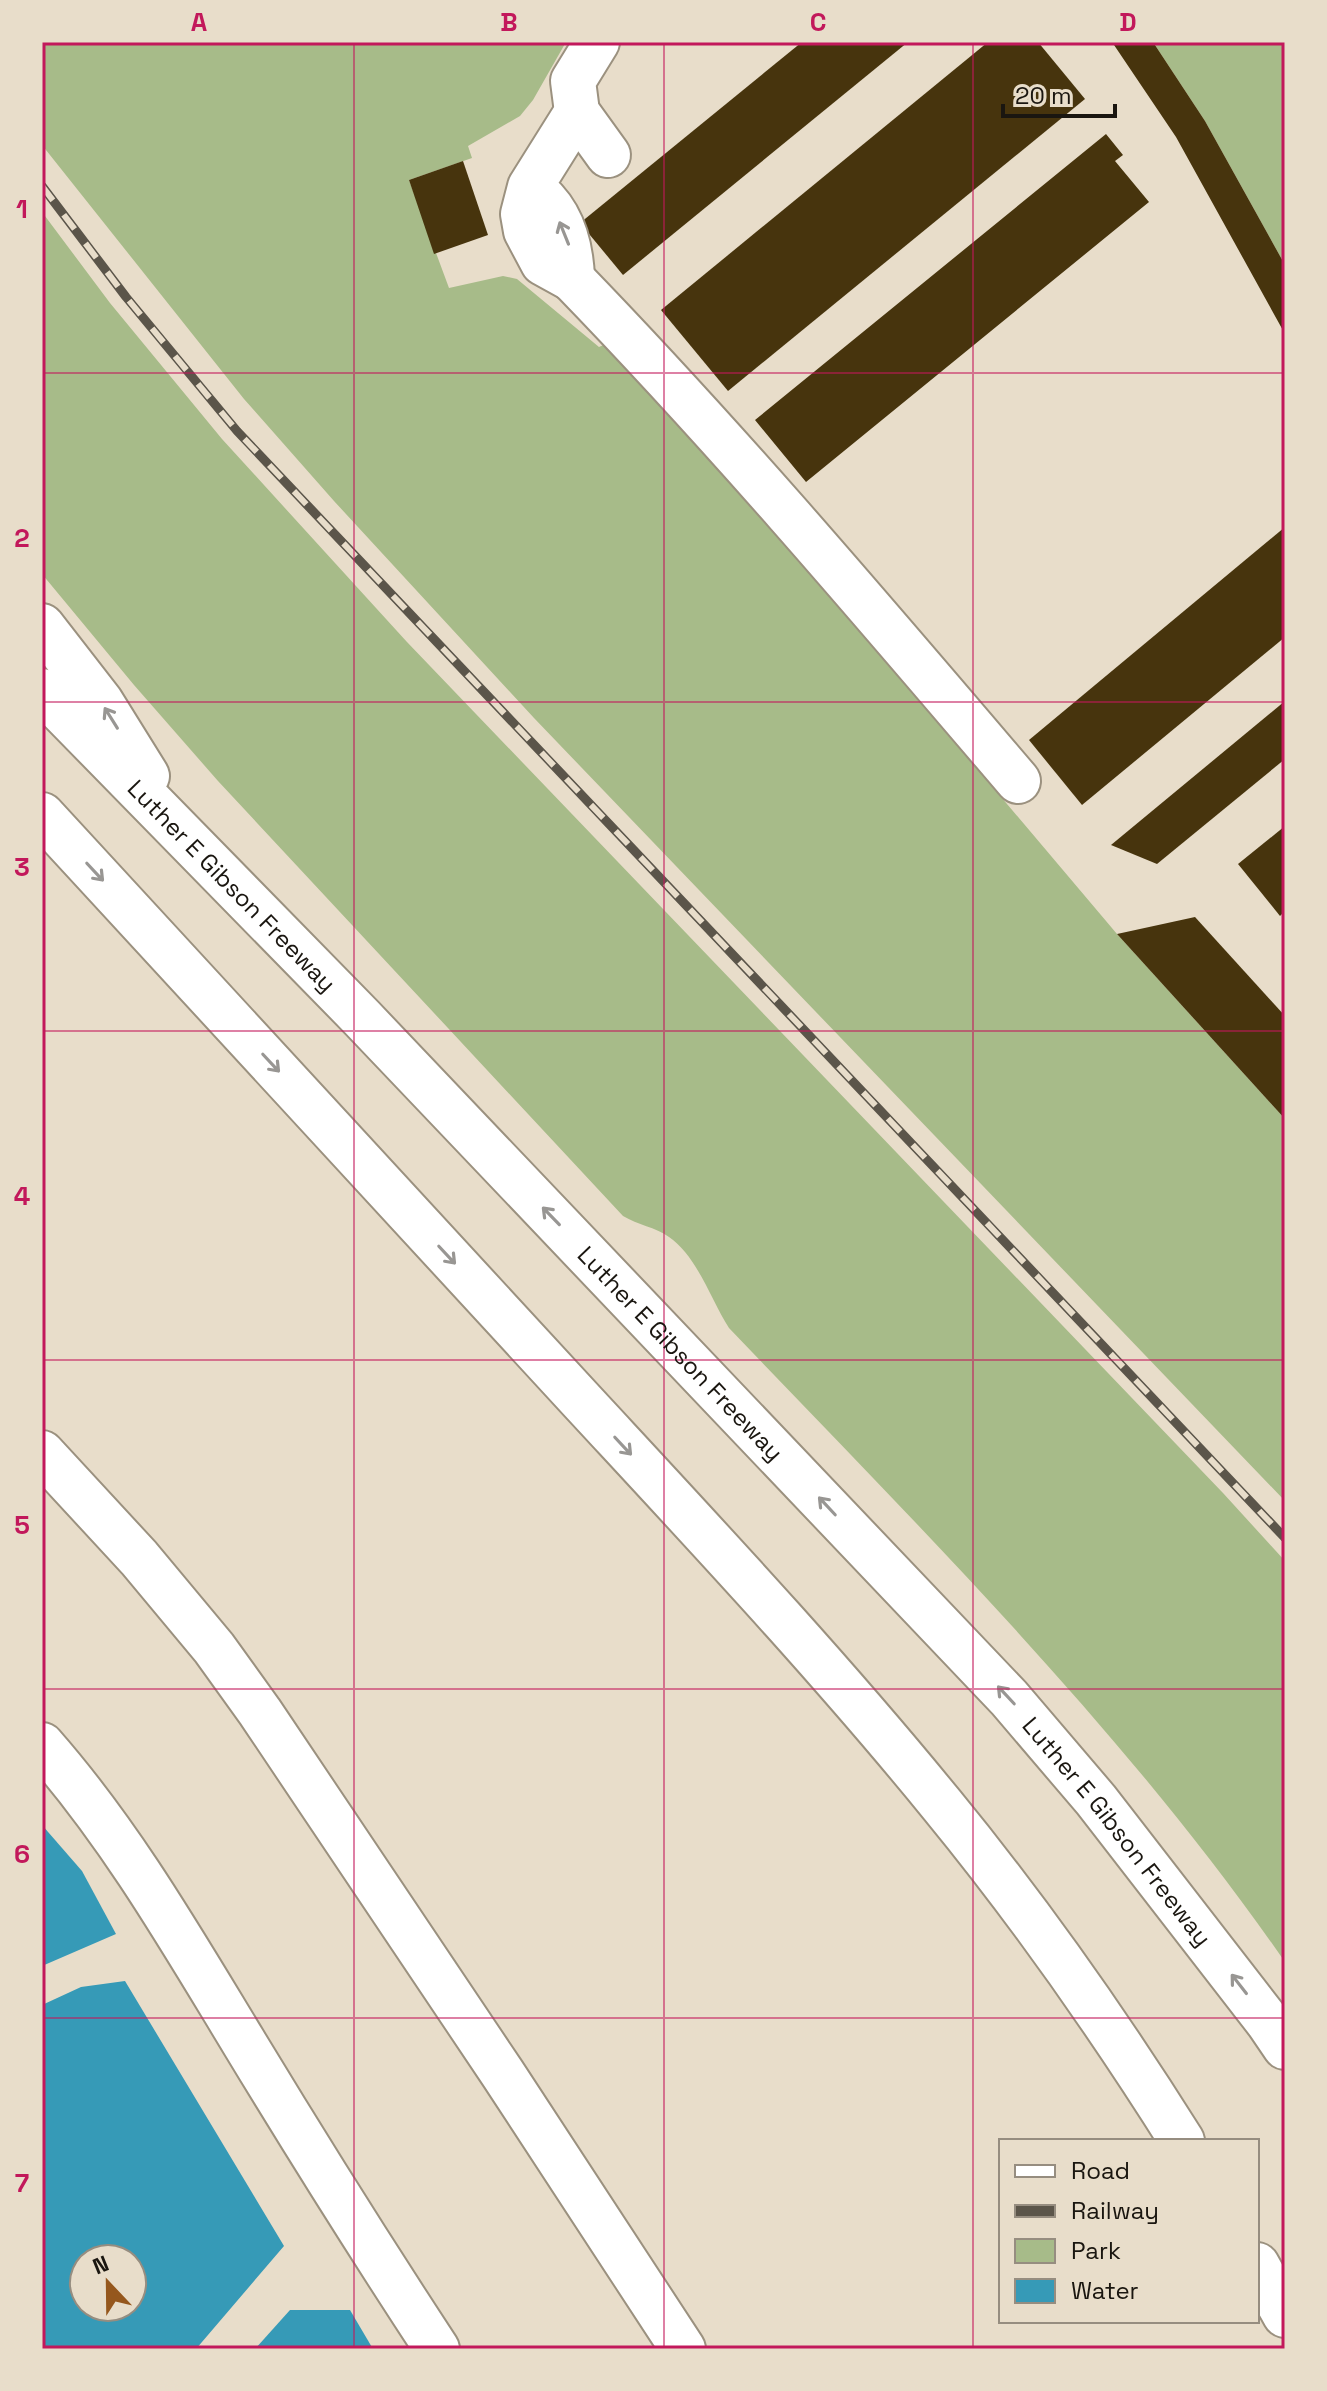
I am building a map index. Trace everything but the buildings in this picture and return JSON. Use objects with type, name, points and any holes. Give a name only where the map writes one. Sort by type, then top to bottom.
[{"type":"main road","points":[[597,42],[573,81],[577,112],[608,155]]},
{"type":"main road","points":[[577,112],[530,187],[523,214],[526,231],[543,263],[572,279],[670,380],[780,503],[1018,781]]},
{"type":"main road","points":[[42,626],[101,702],[182,832]]},
{"type":"main road","name":"Luther E Gibson Freeway","points":[[42,691],[75,728],[182,832],[1009,1698],[1096,1800],[1285,2047]]},
{"type":"main road","points":[[42,815],[738,1571],[891,1744],[1051,1948],[1136,2068],[1181,2139]]},
{"type":"main road","points":[[42,1453],[139,1558],[242,1686],[495,2060],[683,2349]]},
{"type":"main road","points":[[42,1745],[120,1845],[173,1926],[347,2211],[437,2349]]},
{"type":"main road","points":[[1259,2269],[1285,2315]]},
{"type":"green space","points":[[42,42],[566,42],[533,100],[520,116],[468,146],[472,158],[409,180],[449,288],[503,276],[517,279],[599,347],[610,342],[749,499],[1117,934],[1285,1119],[1285,1501],[534,718],[244,399],[42,145]]},
{"type":"green space","points":[[1153,42],[1281,42],[1285,48],[1285,265],[1205,121]]},
{"type":"green space","points":[[42,212],[110,303],[222,439],[407,642],[1285,1561],[1285,1962],[1158,1794],[1090,1713],[948,1557],[729,1328],[688,1255],[664,1234],[623,1216],[218,781],[42,574]]},
{"type":"water","points":[[42,1825],[82,1871],[116,1934],[42,1966]]},
{"type":"water","points":[[125,1981],[284,2246],[196,2349],[42,2349],[42,2005],[81,1987]]},
{"type":"water","points":[[290,2310],[350,2310],[373,2349],[255,2349]]},
{"type":"railway","points":[[42,186],[126,297],[237,431],[1285,1538]]}]
